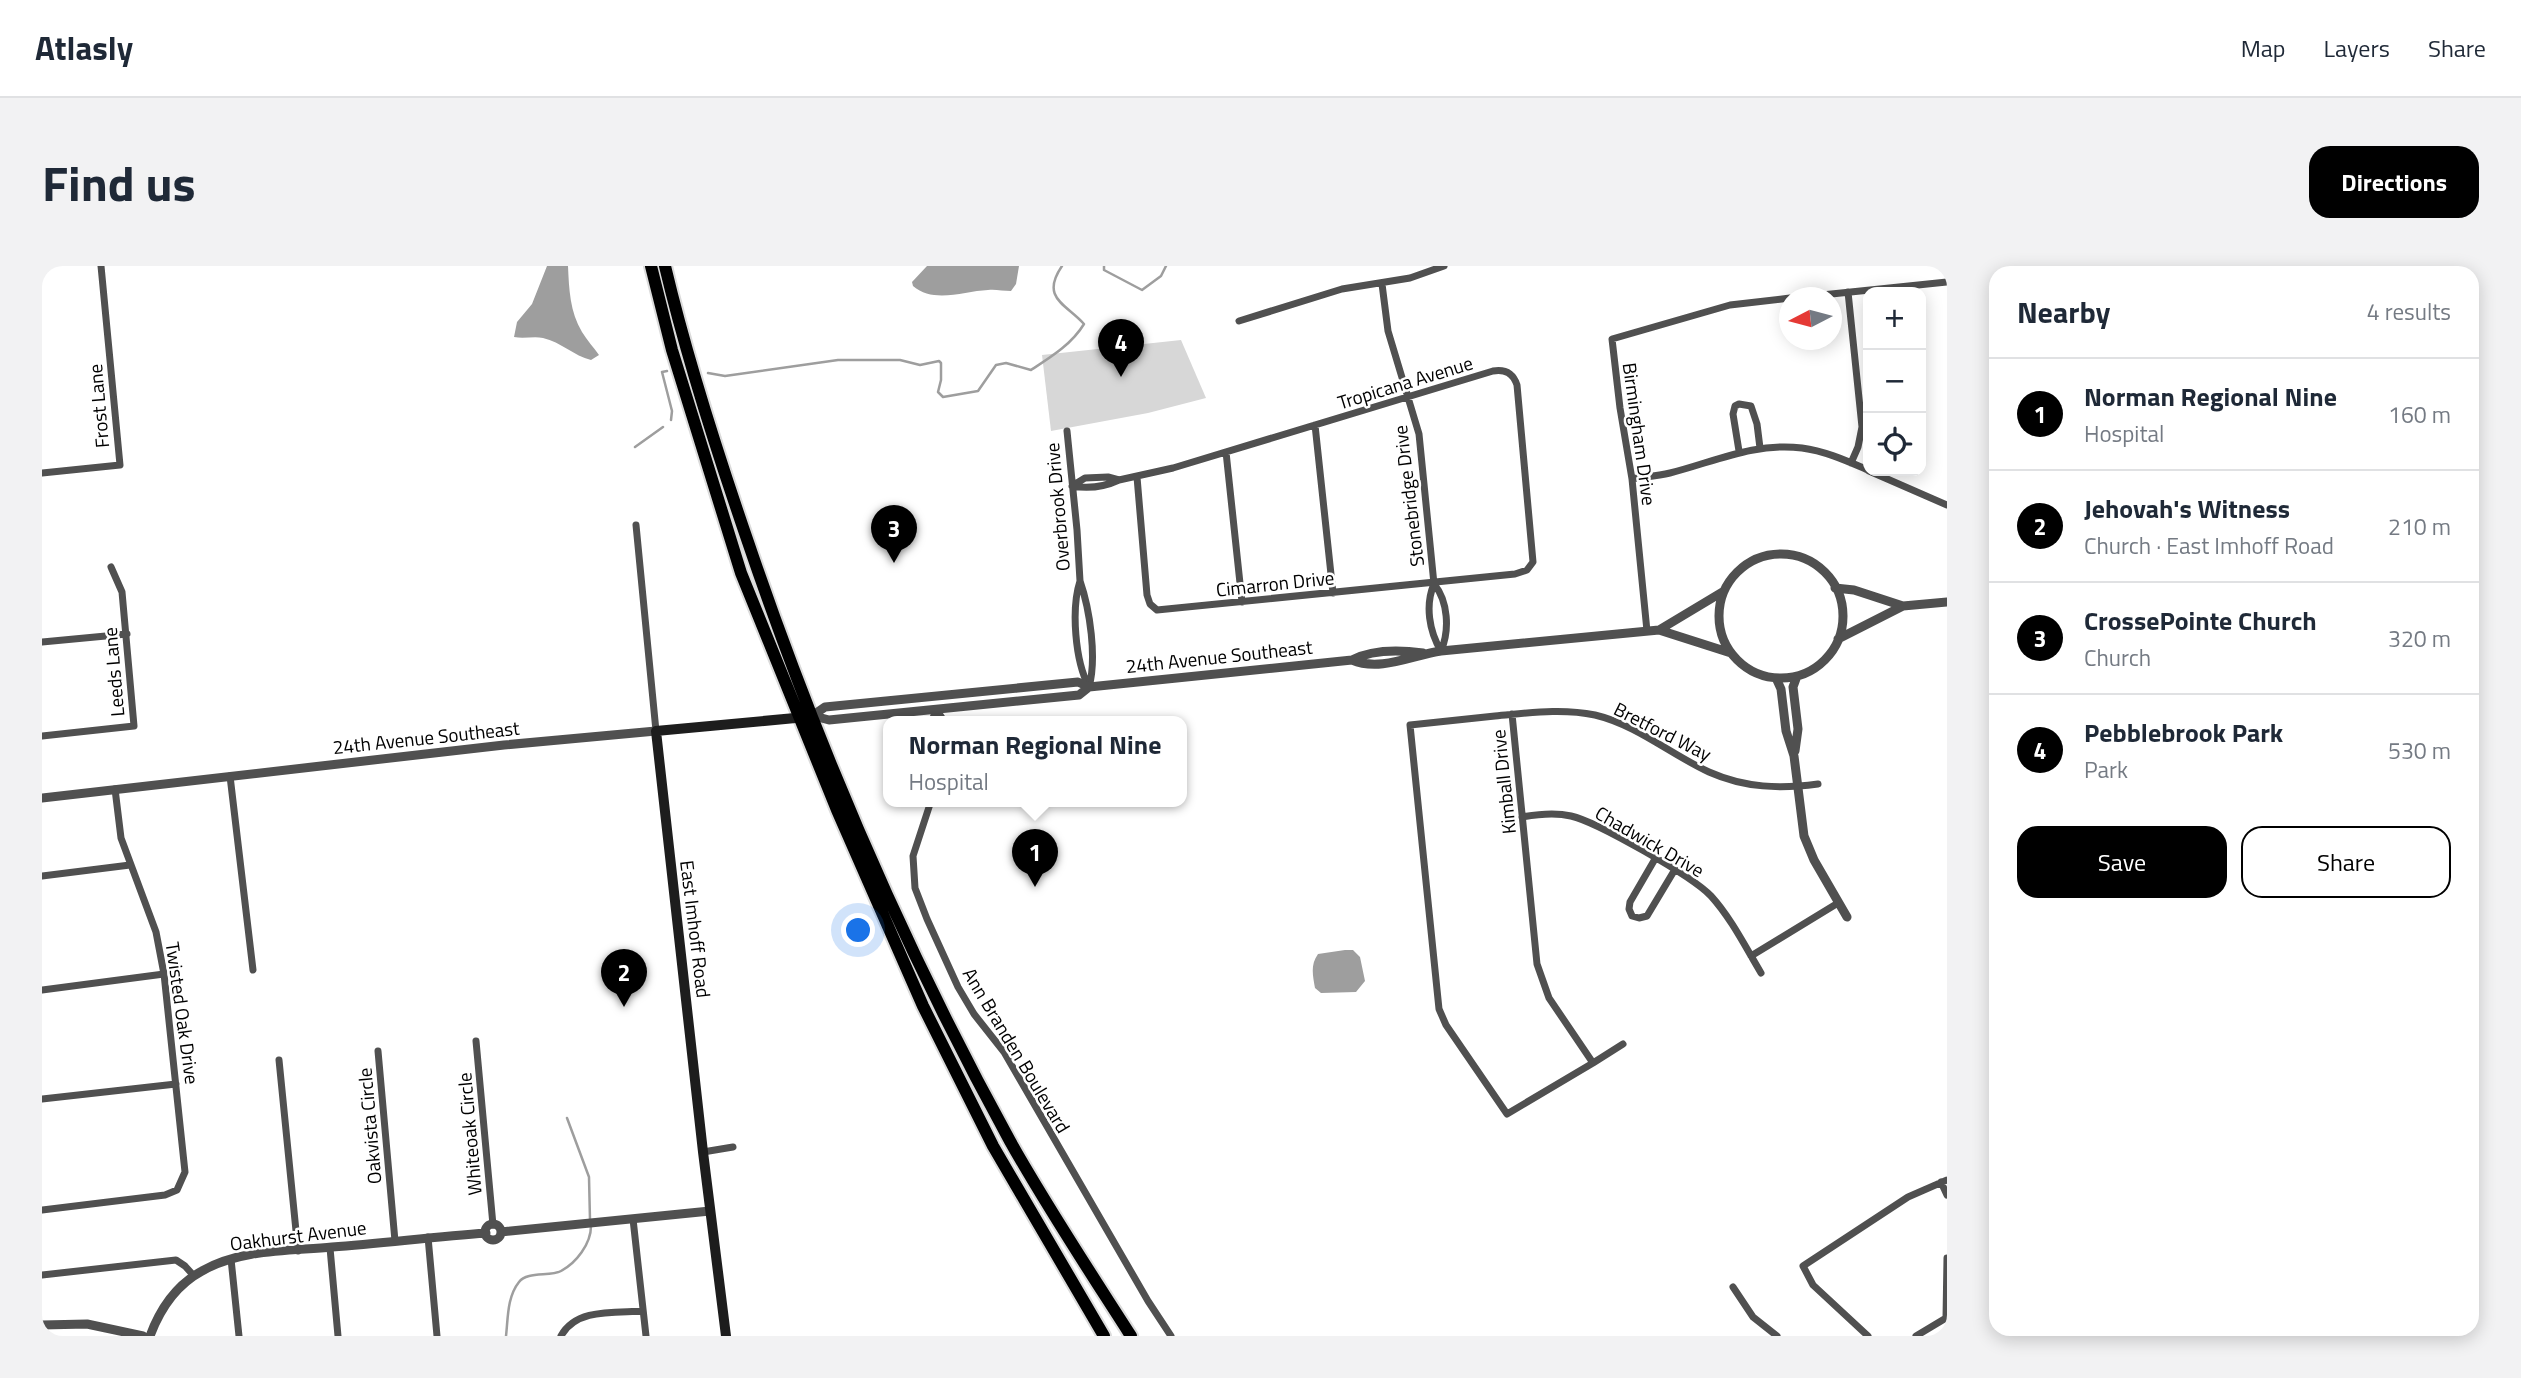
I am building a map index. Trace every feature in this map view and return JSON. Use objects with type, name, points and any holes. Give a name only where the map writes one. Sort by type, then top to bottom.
[{"type":"highway","points":[[651,266],[671,350],[741,573],[862,841],[981,1086],[1011,1143],[1131,1336]]},
{"type":"highway","points":[[665,266],[687,351],[733,498],[808,717],[878,904],[935,1030],[992,1146],[1104,1336]]},
{"type":"main road","name":"24th Avenue Southeast","points":[[656,731],[808,717]]},
{"type":"main road","name":"East Imhoff Road","points":[[656,731],[726,1336]]},
{"type":"street","name":"Frost Lane","points":[[42,473],[120,465],[102,266]]},
{"type":"street","points":[[1239,321],[1342,289],[1422,275],[1444,266]]},
{"type":"street","name":"Birmingham Drive","points":[[1842,293],[1947,282]]},
{"type":"street","name":"Stonebridge Drive","points":[[1382,284],[1388,331],[1420,442],[1434,584],[1429,597],[1432,636],[1441,650]]},
{"type":"street","points":[[1848,292],[1862,427],[1851,463]]},
{"type":"street","name":"Birmingham Drive","points":[[1647,631],[1632,479],[1612,339],[1730,304],[1779,299]]},
{"type":"street","name":"Tropicana Avenue","points":[[1072,486],[1084,488],[1109,485],[1493,371],[1505,371],[1513,375],[1517,385],[1534,546],[1531,567]]},
{"type":"street","points":[[1739,452],[1733,414],[1735,406],[1739,404],[1751,406],[1760,448]]},
{"type":"street","points":[[1315,425],[1333,593]]},
{"type":"street","name":"Overbrook Drive","points":[[1066,431],[1080,581],[1086,599],[1093,671],[1088,687]]},
{"type":"street","points":[[1632,479],[1666,474],[1760,448],[1801,448],[1826,453],[1863,468]]},
{"type":"street","points":[[1226,452],[1242,602]]},
{"type":"street","points":[[1880,476],[1947,505]]},
{"type":"street","name":"Cimarron Drive","points":[[1137,477],[1147,595],[1153,608],[1162,611],[1434,584],[1515,574],[1531,567]]},
{"type":"street","name":"East Imhoff Road","points":[[636,525],[656,731]]},
{"type":"street","name":"24th Avenue Southeast","points":[[1659,630],[1724,591],[1730,580],[1745,566],[1773,555],[1793,556],[1807,561],[1822,571],[1835,588],[1854,590],[1903,606]]},
{"type":"street","name":"Leeds Lane","points":[[42,736],[134,726],[122,592],[111,567]]},
{"type":"street","name":"Overbrook Drive","points":[[1080,581],[1074,597],[1075,612],[1081,672],[1088,687]]},
{"type":"street","name":"Stonebridge Drive","points":[[1434,584],[1443,595],[1447,637],[1441,650]]},
{"type":"street","points":[[1835,588],[1842,617],[1838,639]]},
{"type":"street","points":[[1724,591],[1719,618],[1721,632],[1731,653]]},
{"type":"street","name":"24th Avenue Southeast","points":[[808,717],[825,708],[1078,682],[1088,687],[1352,660],[1365,653],[1423,653],[1659,630],[1731,653],[1751,671],[1776,678],[1797,676],[1820,664],[1838,639],[1903,606],[1947,602]]},
{"type":"street","points":[[42,642],[127,634]]},
{"type":"street","points":[[1794,756],[1798,729],[1793,687],[1797,676]]},
{"type":"street","points":[[1776,678],[1781,689],[1786,731],[1794,756],[1801,824],[1808,847],[1847,917]]},
{"type":"street","name":"24th Avenue Southeast","points":[[808,717],[830,720],[1080,695],[1088,687]]},
{"type":"street","points":[[934,716],[936,709]]},
{"type":"street","points":[[936,709],[941,716]]},
{"type":"street","name":"Bretford Way","points":[[1593,1063],[1507,1114],[1446,1025],[1439,1009],[1410,725],[1556,710],[1596,716],[1632,729],[1694,764],[1753,786],[1797,787],[1818,784]]},
{"type":"street","name":"Kimball Drive","points":[[1512,714],[1537,964],[1549,998],[1593,1063]]},
{"type":"street","name":"24th Avenue Southeast","points":[[42,798],[656,731]]},
{"type":"street","points":[[230,776],[253,970]]},
{"type":"street","name":"Twisted Oak Drive","points":[[42,1210],[165,1195],[177,1189],[185,1172],[164,974],[156,932],[121,838],[115,789]]},
{"type":"street","name":"Ann Branden Boulevard","points":[[929,807],[913,856],[915,888],[958,987],[974,1014],[1004,1052],[1135,1279],[1171,1336]]},
{"type":"street","name":"Chadwick Drive","points":[[1522,817],[1553,814],[1574,816],[1591,823],[1698,885],[1713,899],[1761,973]]},
{"type":"street","points":[[1655,859],[1630,902],[1632,916],[1647,916],[1674,871]]},
{"type":"street","points":[[42,876],[130,865]]},
{"type":"street","points":[[1751,956],[1838,903]]},
{"type":"street","points":[[42,990],[164,974]]},
{"type":"street","name":"Whiteoak Circle","points":[[476,1041],[497,1228]]},
{"type":"street","points":[[1593,1063],[1623,1044]]},
{"type":"street","name":"Oakvista Circle","points":[[378,1051],[395,1241]]},
{"type":"street","points":[[279,1060],[298,1251]]},
{"type":"street","points":[[42,1099],[177,1084]]},
{"type":"street","points":[[703,1152],[733,1147]]},
{"type":"street","points":[[1868,1336],[1813,1285],[1803,1266],[1908,1197],[1944,1181],[1947,1195]]},
{"type":"street","points":[[497,1228],[586,1224],[710,1211]]},
{"type":"street","points":[[634,1219],[646,1336]]},
{"type":"street","name":"Oakhurst Avenue","points":[[150,1336],[159,1315],[173,1294],[194,1276],[231,1259],[486,1233],[488,1227],[497,1228]]},
{"type":"street","points":[[428,1237],[437,1336]]},
{"type":"street","points":[[330,1248],[338,1336]]},
{"type":"street","points":[[1916,1336],[1946,1318],[1947,1258]]},
{"type":"street","points":[[231,1259],[239,1336]]},
{"type":"street","points":[[42,1275],[176,1260],[186,1266],[194,1276]]},
{"type":"street","points":[[1733,1287],[1753,1317],[1777,1336]]},
{"type":"street","points":[[561,1336],[566,1327],[584,1316],[643,1311]]},
{"type":"street","points":[[42,1325],[87,1324],[143,1336]]},
{"type":"shaded area","points":[[547,266],[568,266],[575,316],[582,332],[599,355],[591,360],[540,337],[514,337],[517,322],[532,304]]},
{"type":"shaded area","points":[[927,266],[1019,266],[1016,284],[1011,291],[991,290],[940,295],[921,291],[913,286],[912,282]]},
{"type":"shaded area","points":[[1181,340],[1206,398],[1148,413],[1051,431],[1042,355]]},
{"type":"shaded area","points":[[1353,950],[1360,957],[1365,981],[1356,992],[1321,993],[1315,988],[1313,979],[1315,958],[1318,954]]},
{"type":"waterway","points":[[708,373],[725,376],[838,360],[900,360],[920,365],[939,361],[941,380],[938,392],[943,397],[978,391],[996,365],[1006,363],[1031,370],[1067,344],[1084,324],[1058,300],[1055,293],[1056,277],[1062,266]]},
{"type":"waterway","points":[[1104,266],[1104,270],[1142,290],[1161,276],[1166,266]]},
{"type":"waterway","points":[[667,371],[662,372],[672,411],[671,420]]},
{"type":"waterway","points":[[635,447],[663,427]]},
{"type":"waterway","points":[[567,1118],[589,1177],[590,1220]]},
{"type":"waterway","points":[[506,1336],[510,1301],[519,1282],[527,1276],[556,1273],[567,1268],[585,1246],[591,1226]]},
{"type":"place","name":"Pebblebrook Park","points":[[1121,377]]},
{"type":"place","name":"CrossePointe Church","points":[[894,563]]},
{"type":"place","name":"Norman Regional Nine","points":[[1035,887]]},
{"type":"place","name":"Jehovah's Witness","points":[[624,1007]]}]
